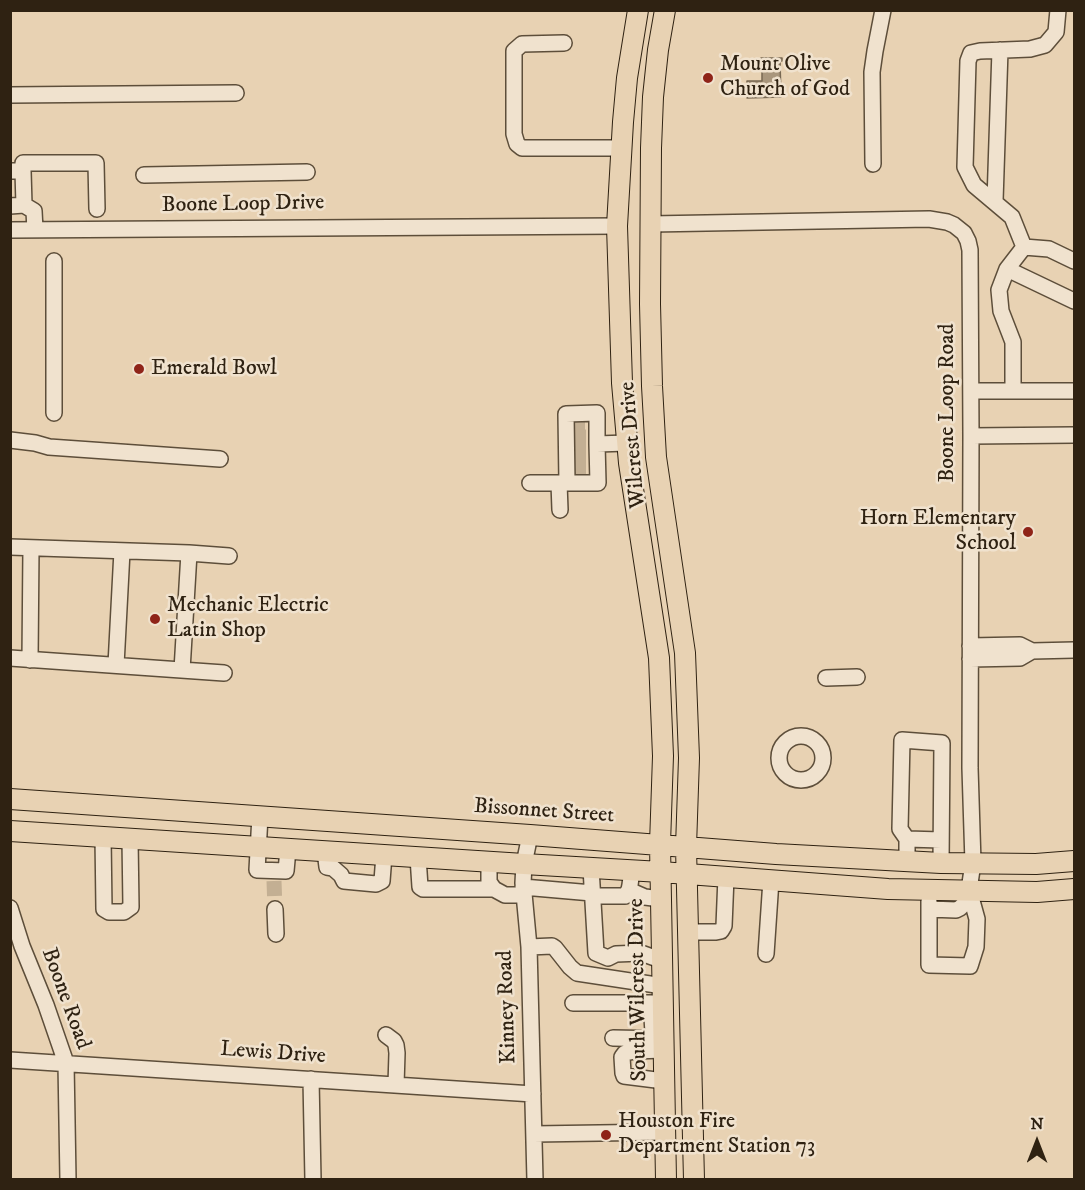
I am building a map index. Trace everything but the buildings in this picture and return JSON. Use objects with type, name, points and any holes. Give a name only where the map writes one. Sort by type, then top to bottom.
[{"type":"main road","name":"Wilcrest Drive","points":[[638,10],[627,78],[617,226],[622,383],[628,463],[659,658],[663,756],[661,872]]},
{"type":"main road","name":"Wilcrest Drive","points":[[665,10],[653,97],[651,148],[652,386],[656,457],[685,653],[689,758],[687,874]]},
{"type":"main road","points":[[617,226],[634,228],[639,231],[643,239],[645,286],[650,304]]},
{"type":"main road","points":[[622,383],[652,386]]},
{"type":"main road","points":[[637,518],[666,529]]},
{"type":"main road","points":[[659,658],[685,653]]},
{"type":"main road","name":"Bissonnet Street","points":[[10,799],[776,854],[941,863],[1036,864],[1074,861]]},
{"type":"main road","points":[[400,856],[401,826]]},
{"type":"main road","points":[[10,831],[771,880],[888,889],[929,899],[969,890],[1038,892],[1074,889]]},
{"type":"main road","name":"South Wilcrest Drive","points":[[661,872],[658,1045],[664,1081],[666,1179]]},
{"type":"main road","points":[[687,874],[694,1179]]},
{"type":"main road","points":[[664,1132],[693,1126]]},
{"type":"street","points":[[873,164],[872,72],[883,10]]},
{"type":"street","points":[[1024,248],[1012,217],[974,185],[965,167],[968,61],[972,53],[980,51],[1030,49],[1045,45],[1056,32],[1058,10]]},
{"type":"street","points":[[564,43],[522,44],[514,51],[514,134],[518,144],[522,148],[621,147]]},
{"type":"street","points":[[995,201],[1000,50]]},
{"type":"street","points":[[10,95],[236,93]]},
{"type":"street","points":[[35,230],[34,211],[17,206],[17,171],[23,163],[96,163],[98,208]]},
{"type":"street","points":[[144,175],[307,172]]},
{"type":"street","name":"Boone Loop Road","points":[[651,224],[929,219],[954,225],[964,233],[968,241],[970,250],[972,436],[970,768],[973,863],[969,890]]},
{"type":"street","name":"Boone Loop Drive","points":[[10,230],[617,226]]},
{"type":"street","points":[[1024,248],[1049,249],[1074,261]]},
{"type":"street","points":[[1013,391],[1013,342],[1001,310],[999,290],[1007,269],[1024,248]]},
{"type":"street","points":[[54,261],[54,413]]},
{"type":"street","points":[[1007,269],[1074,301]]},
{"type":"street","points":[[971,390],[1074,391]]},
{"type":"street","points":[[972,436],[1074,435]]},
{"type":"street","points":[[10,440],[49,447],[220,459]]},
{"type":"street","points":[[530,483],[580,454],[627,443]]},
{"type":"street","points":[[560,510],[580,454]]},
{"type":"street","points":[[10,547],[229,556]]},
{"type":"street","points":[[30,660],[31,548]]},
{"type":"street","points":[[116,665],[122,551]]},
{"type":"street","points":[[182,670],[189,553]]},
{"type":"street","points":[[970,652],[1020,658],[1032,651],[1074,650]]},
{"type":"street","points":[[10,658],[224,673]]},
{"type":"street","points":[[826,678],[857,677]]},
{"type":"street","points":[[907,861],[907,839],[900,829],[902,740],[942,743],[941,863]]},
{"type":"street","points":[[260,816],[257,870],[274,876],[286,872],[288,849]]},
{"type":"street","name":"Kinney Road","points":[[530,835],[524,864],[524,891],[529,947],[535,1179]]},
{"type":"street","points":[[103,837],[104,909],[109,912],[124,912],[131,907],[130,839]]},
{"type":"street","points":[[907,839],[941,840]]},
{"type":"street","points":[[325,851],[327,867],[333,868],[344,881],[376,884],[382,881],[400,856],[423,889],[494,889]]},
{"type":"street","points":[[489,862],[489,882],[494,889],[505,895],[524,891],[625,896],[629,891],[632,870]]},
{"type":"street","points":[[591,868],[596,953],[608,958],[616,954],[640,953],[658,958]]},
{"type":"street","points":[[688,933],[721,931],[724,926],[726,877]]},
{"type":"street","points":[[766,954],[771,880]]},
{"type":"street","points":[[929,899],[929,965],[970,966],[975,947],[977,920],[969,890]]},
{"type":"street","points":[[629,891],[645,897],[662,899]]},
{"type":"street","points":[[275,909],[276,934]]},
{"type":"street","name":"Boone Road","points":[[11,911],[66,1063],[68,1179]]},
{"type":"street","points":[[529,947],[552,946],[577,973],[659,997]]},
{"type":"street","points":[[573,1003],[659,997]]},
{"type":"street","points":[[387,1035],[396,1045],[396,1085]]},
{"type":"street","points":[[613,1038],[658,1045]]},
{"type":"street","points":[[658,1045],[625,1053],[622,1057],[623,1073],[627,1077],[664,1081]]},
{"type":"street","name":"Lewis Drive","points":[[10,1060],[533,1094]]},
{"type":"street","points":[[311,1079],[313,1179]]},
{"type":"street","points":[[534,1134],[664,1132]]},
{"type":"shaded area","points":[[761,58],[782,58],[780,61],[781,97],[747,98],[747,81],[762,81]]},
{"type":"tunnel","points":[[573,426],[585,426]]},
{"type":"tunnel","points":[[573,437],[586,437]]},
{"type":"tunnel","points":[[574,452],[586,452]]},
{"type":"tunnel","points":[[574,467],[586,467]]},
{"type":"tunnel","points":[[274,881],[275,909]]},
{"type":"place","name":"Mount Olive Church of God","points":[[708,78]]},
{"type":"place","name":"Emerald Bowl","points":[[139,369]]},
{"type":"place","name":"Horn Elementary School","points":[[1028,532]]},
{"type":"place","name":"Mechanic Electric Latin Shop","points":[[155,619]]},
{"type":"place","name":"Houston Fire Department Station 73","points":[[606,1135]]}]
